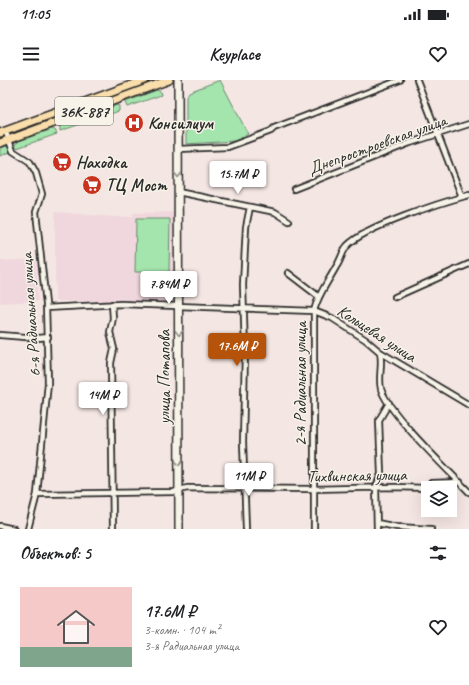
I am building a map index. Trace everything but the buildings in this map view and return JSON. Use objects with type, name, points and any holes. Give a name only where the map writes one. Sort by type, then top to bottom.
[{"type":"main road","name":"36К-887","points":[[0,143],[4,136],[145,80]]},
{"type":"main road","name":"36К-887","points":[[4,136],[156,80]]},
{"type":"main road","name":"36К-887","points":[[4,136],[169,80]]},
{"type":"street","name":"улица Потапова","points":[[178,80],[179,529]]},
{"type":"street","points":[[178,149],[228,147],[239,145],[271,131],[274,128],[400,80]]},
{"type":"street","points":[[417,80],[462,197]]},
{"type":"street","name":"Днепростроевская улица","points":[[294,189],[410,143],[469,124]]},
{"type":"street","name":"6-я Радиальная улица","points":[[4,136],[13,151],[30,162],[36,173],[42,194],[36,212],[46,308],[48,337],[48,383],[37,494],[28,529]]},
{"type":"street","points":[[178,192],[275,212],[289,221]]},
{"type":"street","name":"2-я Радиальная улица","points":[[314,529],[314,311],[318,296],[337,266],[341,255],[355,239],[373,228],[469,194]]},
{"type":"street","points":[[246,529],[243,442],[245,308],[243,285],[246,227],[250,207]]},
{"type":"street","points":[[394,297],[469,264]]},
{"type":"street","points":[[288,273],[318,296]]},
{"type":"street","points":[[112,304],[113,318],[110,332],[114,349],[111,363],[113,529]]},
{"type":"street","name":"Кольцевая улица","points":[[46,308],[112,304],[314,311],[332,318],[366,340],[380,352],[469,405]]},
{"type":"street","points":[[0,335],[38,338],[48,337]]},
{"type":"street","points":[[380,352],[382,360],[381,389],[389,404],[469,492]]},
{"type":"street","points":[[377,529],[376,487],[381,474],[379,420],[389,404]]},
{"type":"street","name":"Тихвинская улица","points":[[37,494],[174,492],[179,490],[376,487],[426,488],[431,482],[460,482]]},
{"type":"street","points":[[377,523],[398,527],[430,529]]},
{"type":"street","points":[[0,526],[14,529]]},
{"type":"shaded area","points":[[55,212],[114,217],[133,217],[133,213],[177,212],[177,302],[55,301]]},
{"type":"shaded area","points":[[36,259],[38,301],[0,303],[0,261]]},
{"type":"green space","points":[[220,80],[248,134],[235,141],[186,144],[186,97],[189,92]]},
{"type":"green space","points":[[157,90],[160,91],[161,95],[127,107],[125,102]]},
{"type":"green space","points":[[117,105],[119,106],[119,111],[60,131],[60,126]]},
{"type":"green space","points":[[52,129],[55,130],[57,134],[17,148],[15,145],[19,141]]},
{"type":"green space","points":[[6,146],[10,148],[10,152],[0,156],[0,149]]},
{"type":"green space","points":[[136,219],[170,219],[169,272],[135,272]]},
{"type":"place","name":"Консилиум","points":[[134,123]]},
{"type":"place","name":"Находка","points":[[62,162]]},
{"type":"place","name":"ТЦ Мост","points":[[92,185]]}]
